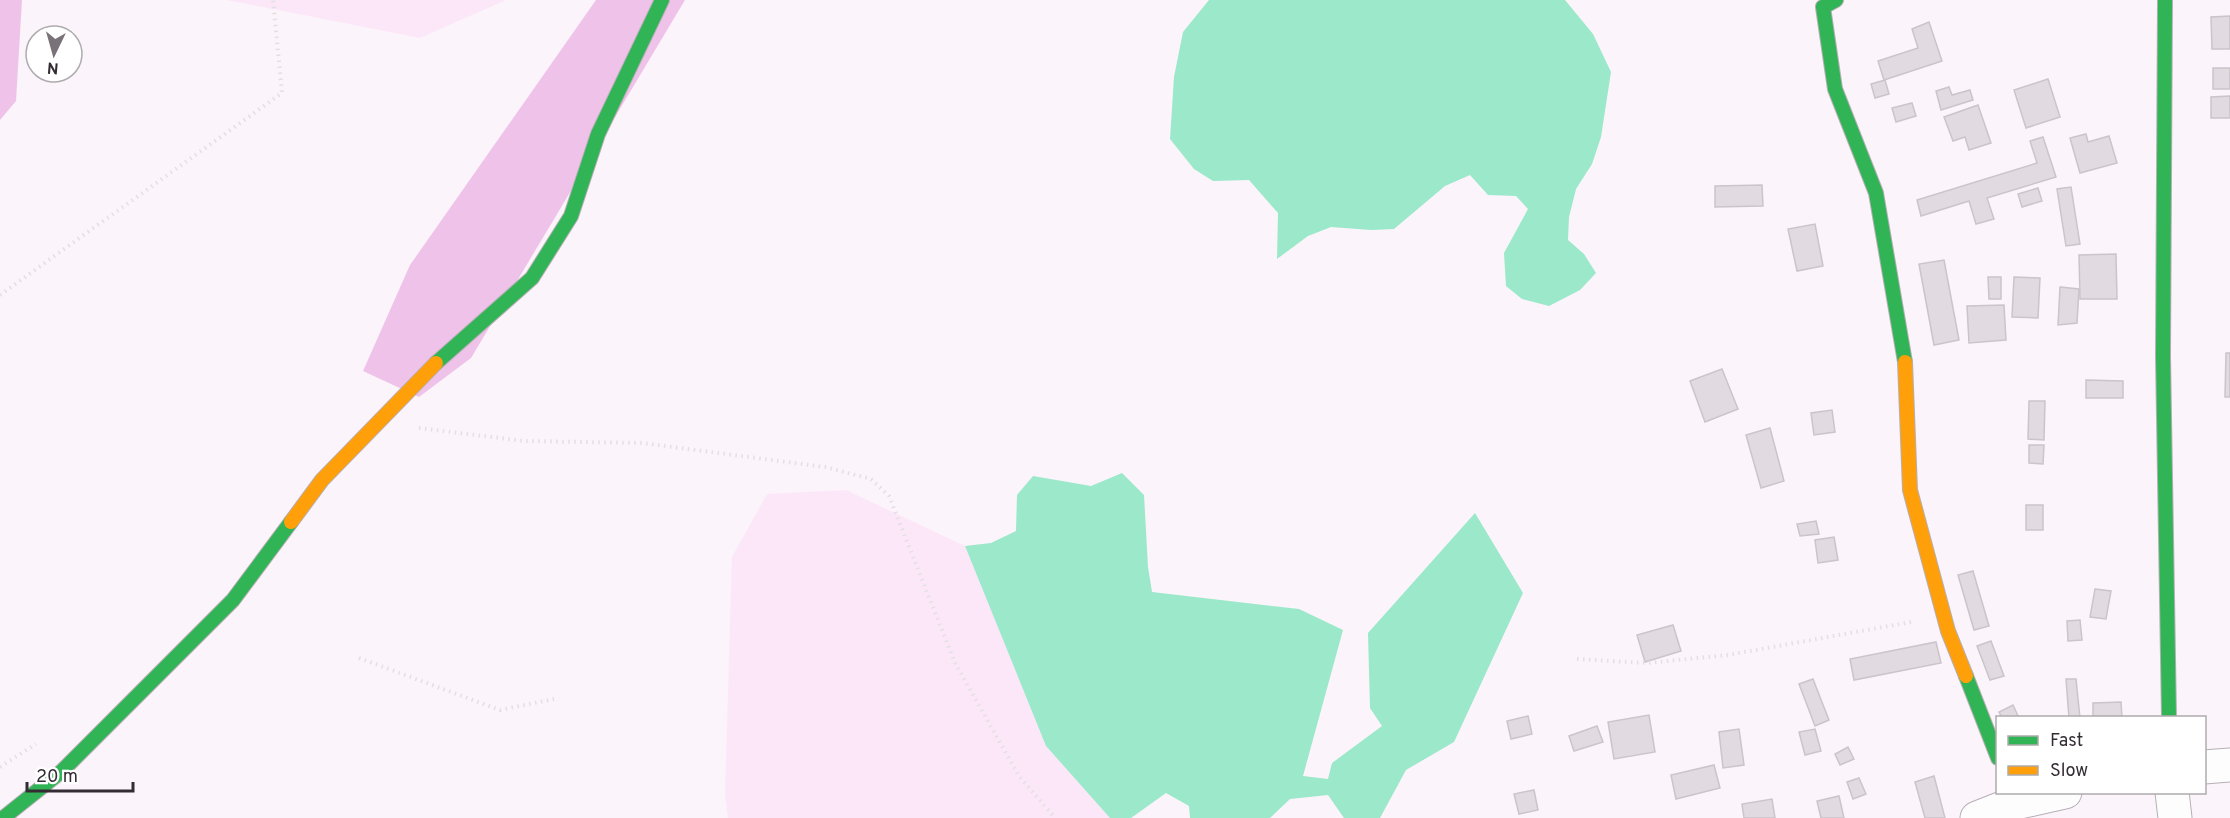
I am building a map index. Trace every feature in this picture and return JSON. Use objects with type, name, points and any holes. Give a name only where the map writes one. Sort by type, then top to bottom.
[{"type":"street","points":[[3,818],[62,771],[233,600],[322,480],[436,361],[532,278],[571,216],[598,134],[662,0]]},
{"type":"street","points":[[1836,0],[1823,7],[1835,89],[1876,193],[1905,361],[1910,490],[1948,632],[1996,753]]},
{"type":"street","points":[[2165,0],[2163,356],[2169,716]]},
{"type":"street","points":[[2206,767],[2230,765]]},
{"type":"street","points":[[1977,818],[2013,798],[2048,794]]},
{"type":"street","points":[[2172,794],[2175,818]]},
{"type":"path","points":[[0,295],[282,93],[273,0]]},
{"type":"path","points":[[412,427],[524,441],[642,443],[825,467],[871,479],[889,496],[955,663],[1018,776],[1055,818]]},
{"type":"path","points":[[1577,660],[1647,663],[1728,654],[1944,616]]},
{"type":"path","points":[[359,658],[500,710],[554,699]]},
{"type":"path","points":[[0,767],[42,740]]},
{"type":"shaded area","points":[[0,0],[22,0],[16,101],[0,120]]},
{"type":"shaded area","points":[[227,0],[506,0],[420,38]]},
{"type":"shaded area","points":[[596,0],[685,0],[471,358],[419,397],[363,371],[410,265]]},
{"type":"shaded area","points":[[1209,0],[1565,0],[1593,34],[1611,72],[1601,137],[1592,164],[1576,189],[1569,217],[1568,240],[1584,254],[1596,273],[1580,290],[1549,306],[1522,299],[1506,286],[1504,253],[1528,209],[1516,196],[1488,195],[1470,175],[1445,186],[1394,229],[1331,227],[1308,236],[1277,259],[1278,213],[1249,180],[1213,181],[1194,169],[1170,139],[1174,77],[1183,32]]},
{"type":"shaded area","points":[[1122,473],[1144,495],[1148,567],[1152,592],[1299,609],[1343,630],[1303,776],[1328,779],[1332,763],[1382,726],[1370,708],[1368,633],[1475,513],[1523,593],[1454,742],[1406,770],[1380,818],[1344,818],[1328,795],[1290,799],[1270,818],[1190,818],[1189,806],[1166,793],[1131,818],[1110,818],[1046,746],[965,546],[991,543],[1016,531],[1017,495],[1033,476],[1091,486]]},
{"type":"shaded area","points":[[846,490],[965,546],[1046,746],[1110,818],[728,818],[725,794],[732,557],[767,494]]},
{"type":"building","points":[[2230,16],[2230,49],[2212,49],[2211,17]]},
{"type":"building","points":[[1929,22],[1942,61],[1884,80],[1878,61],[1918,48],[1912,29]]},
{"type":"building","points":[[2213,68],[2230,68],[2230,89],[2213,89]]},
{"type":"building","points":[[2048,79],[2060,117],[2026,128],[2014,90]]},
{"type":"building","points":[[1885,80],[1889,94],[1875,98],[1871,84]]},
{"type":"building","points":[[1949,87],[1952,95],[1970,90],[1973,100],[1941,110],[1936,91]]},
{"type":"building","points":[[2230,96],[2230,118],[2211,118],[2211,97]]},
{"type":"building","points":[[1912,103],[1916,116],[1896,122],[1892,108]]},
{"type":"building","points":[[1978,105],[1991,143],[1969,150],[1965,137],[1953,141],[1944,117]]},
{"type":"building","points":[[2086,134],[2088,142],[2109,136],[2117,163],[2080,173],[2070,138]]},
{"type":"building","points":[[2043,137],[2056,177],[1987,198],[1994,219],[1976,224],[1969,201],[1921,216],[1917,200],[2037,163],[2030,141]]},
{"type":"building","points":[[1762,185],[1763,206],[1715,207],[1715,186]]},
{"type":"building","points":[[2071,187],[2080,244],[2066,246],[2057,189]]},
{"type":"building","points":[[2038,188],[2042,201],[2022,207],[2018,194]]},
{"type":"building","points":[[1815,224],[1823,266],[1797,271],[1788,229]]},
{"type":"building","points":[[2116,254],[2117,299],[2080,299],[2079,255]]},
{"type":"building","points":[[1944,260],[1959,340],[1934,345],[1919,264]]},
{"type":"building","points":[[1988,277],[2001,277],[2001,299],[1989,299]]},
{"type":"building","points":[[2014,277],[2040,278],[2038,318],[2012,317]]},
{"type":"building","points":[[2060,287],[2079,289],[2077,323],[2058,325]]},
{"type":"building","points":[[2004,305],[2006,340],[1969,343],[1967,306]]},
{"type":"building","points":[[2226,353],[2230,353],[2230,397],[2225,397]]},
{"type":"building","points":[[1722,369],[1738,409],[1705,422],[1690,381]]},
{"type":"building","points":[[2086,380],[2123,381],[2123,398],[2086,398]]},
{"type":"building","points":[[2029,401],[2045,401],[2044,440],[2028,439]]},
{"type":"building","points":[[1832,410],[1835,432],[1814,435],[1811,413]]},
{"type":"building","points":[[1770,428],[1784,481],[1761,488],[1746,435]]},
{"type":"building","points":[[2029,445],[2044,445],[2043,464],[2029,463]]},
{"type":"building","points":[[2026,505],[2043,505],[2043,530],[2026,530]]},
{"type":"building","points":[[1816,521],[1819,534],[1800,536],[1797,524]]},
{"type":"building","points":[[1834,537],[1838,560],[1818,563],[1815,540]]},
{"type":"building","points":[[1973,571],[1989,626],[1974,630],[1958,575]]},
{"type":"building","points":[[2095,589],[2111,591],[2106,619],[2090,617]]},
{"type":"building","points":[[2080,620],[2082,640],[2068,641],[2067,621]]},
{"type":"building","points":[[1673,625],[1681,651],[1645,662],[1637,635]]},
{"type":"building","points":[[1991,641],[2004,676],[1990,680],[1977,646]]},
{"type":"building","points":[[1936,642],[1941,663],[1854,680],[1850,659]]},
{"type":"building","points":[[1813,679],[1829,720],[1815,726],[1799,684]]},
{"type":"building","points":[[2066,679],[2076,679],[2080,716],[2069,716]]},
{"type":"building","points":[[2121,702],[2122,716],[2093,716],[2093,703]]},
{"type":"building","points":[[2013,705],[2018,716],[2001,716],[1999,712]]},
{"type":"building","points":[[1649,715],[1655,752],[1614,759],[1608,722]]},
{"type":"building","points":[[1528,716],[1532,734],[1511,739],[1507,721]]},
{"type":"building","points":[[1597,726],[1603,742],[1574,751],[1569,736]]},
{"type":"building","points":[[1739,729],[1744,765],[1723,768],[1719,732]]},
{"type":"building","points":[[1815,729],[1821,751],[1805,755],[1799,732]]},
{"type":"building","points":[[1848,747],[1854,759],[1840,765],[1835,754]]},
{"type":"building","points":[[1714,765],[1720,788],[1676,799],[1671,775]]},
{"type":"building","points":[[1934,776],[1945,818],[1925,818],[1915,782]]},
{"type":"building","points":[[1859,778],[1866,794],[1853,799],[1847,782]]},
{"type":"building","points":[[1534,790],[1538,810],[1519,814],[1514,794]]},
{"type":"building","points":[[1839,796],[1844,818],[1821,818],[1817,801]]},
{"type":"building","points":[[1772,799],[1775,818],[1744,818],[1742,804]]},
{"type":"traffic: fast","points":[[436,363],[532,278],[571,216],[598,134],[662,0]]},
{"type":"traffic: fast","points":[[1836,0],[1823,7],[1835,89],[1876,193],[1905,362]]},
{"type":"traffic: fast","points":[[2165,0],[2163,356],[2169,716]]},
{"type":"traffic: fast","points":[[3,818],[62,771],[233,600],[291,522]]},
{"type":"traffic: fast","points":[[1966,676],[1996,753]]},
{"type":"traffic: slow","points":[[1905,362],[1910,490],[1948,631],[1966,676]]},
{"type":"traffic: slow","points":[[291,522],[322,480],[436,363]]}]
